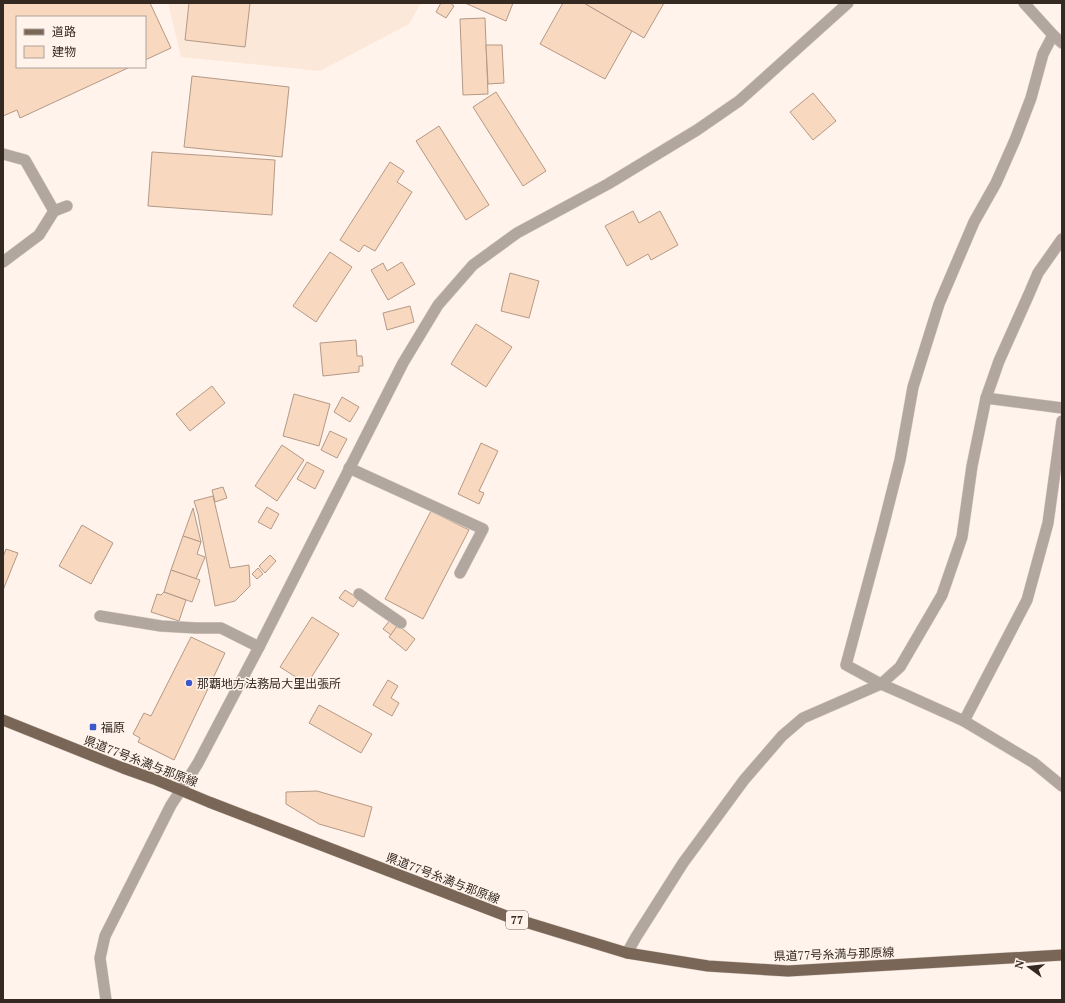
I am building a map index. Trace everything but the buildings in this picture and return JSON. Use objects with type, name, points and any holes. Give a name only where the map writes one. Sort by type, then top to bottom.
[{"type":"main road","name":"県道77号糸満与那原線","points":[[3,720],[209,802],[509,917],[627,953],[708,966],[788,971],[1062,955]]},
{"type":"street","points":[[106,1000],[100,958],[105,936],[171,805],[198,763],[402,363],[438,306],[473,265],[517,233],[608,184],[697,130],[739,101],[848,3]]},
{"type":"street","points":[[1024,3],[1053,35],[1062,42]]},
{"type":"street","points":[[1053,35],[1043,54],[1031,98],[1015,140],[996,183],[974,222],[939,304],[913,387],[900,460],[846,665],[880,684],[964,722],[1034,763],[1062,786]]},
{"type":"street","points":[[3,154],[25,160],[54,212]]},
{"type":"street","points":[[3,262],[39,235],[54,212],[67,206]]},
{"type":"street","points":[[627,953],[684,862],[744,780],[782,736],[803,718],[880,684],[900,667],[942,595],[962,537],[972,466],[986,398],[999,361],[1038,273],[1062,238]]},
{"type":"street","points":[[986,398],[1062,408]]},
{"type":"street","points":[[964,722],[1027,600],[1048,523],[1062,421]]},
{"type":"street","points":[[349,468],[483,529],[460,573]]},
{"type":"street","points":[[359,594],[401,623]]},
{"type":"street","points":[[100,616],[161,626],[221,628],[258,647]]},
{"type":"shaded area","points":[[168,3],[421,3],[409,24],[320,71],[181,57]]},
{"type":"place","name":"那覇地方法務局大里出張所","points":[[189,683]]},
{"type":"place","name":"福原","points":[[93,727]]}]
